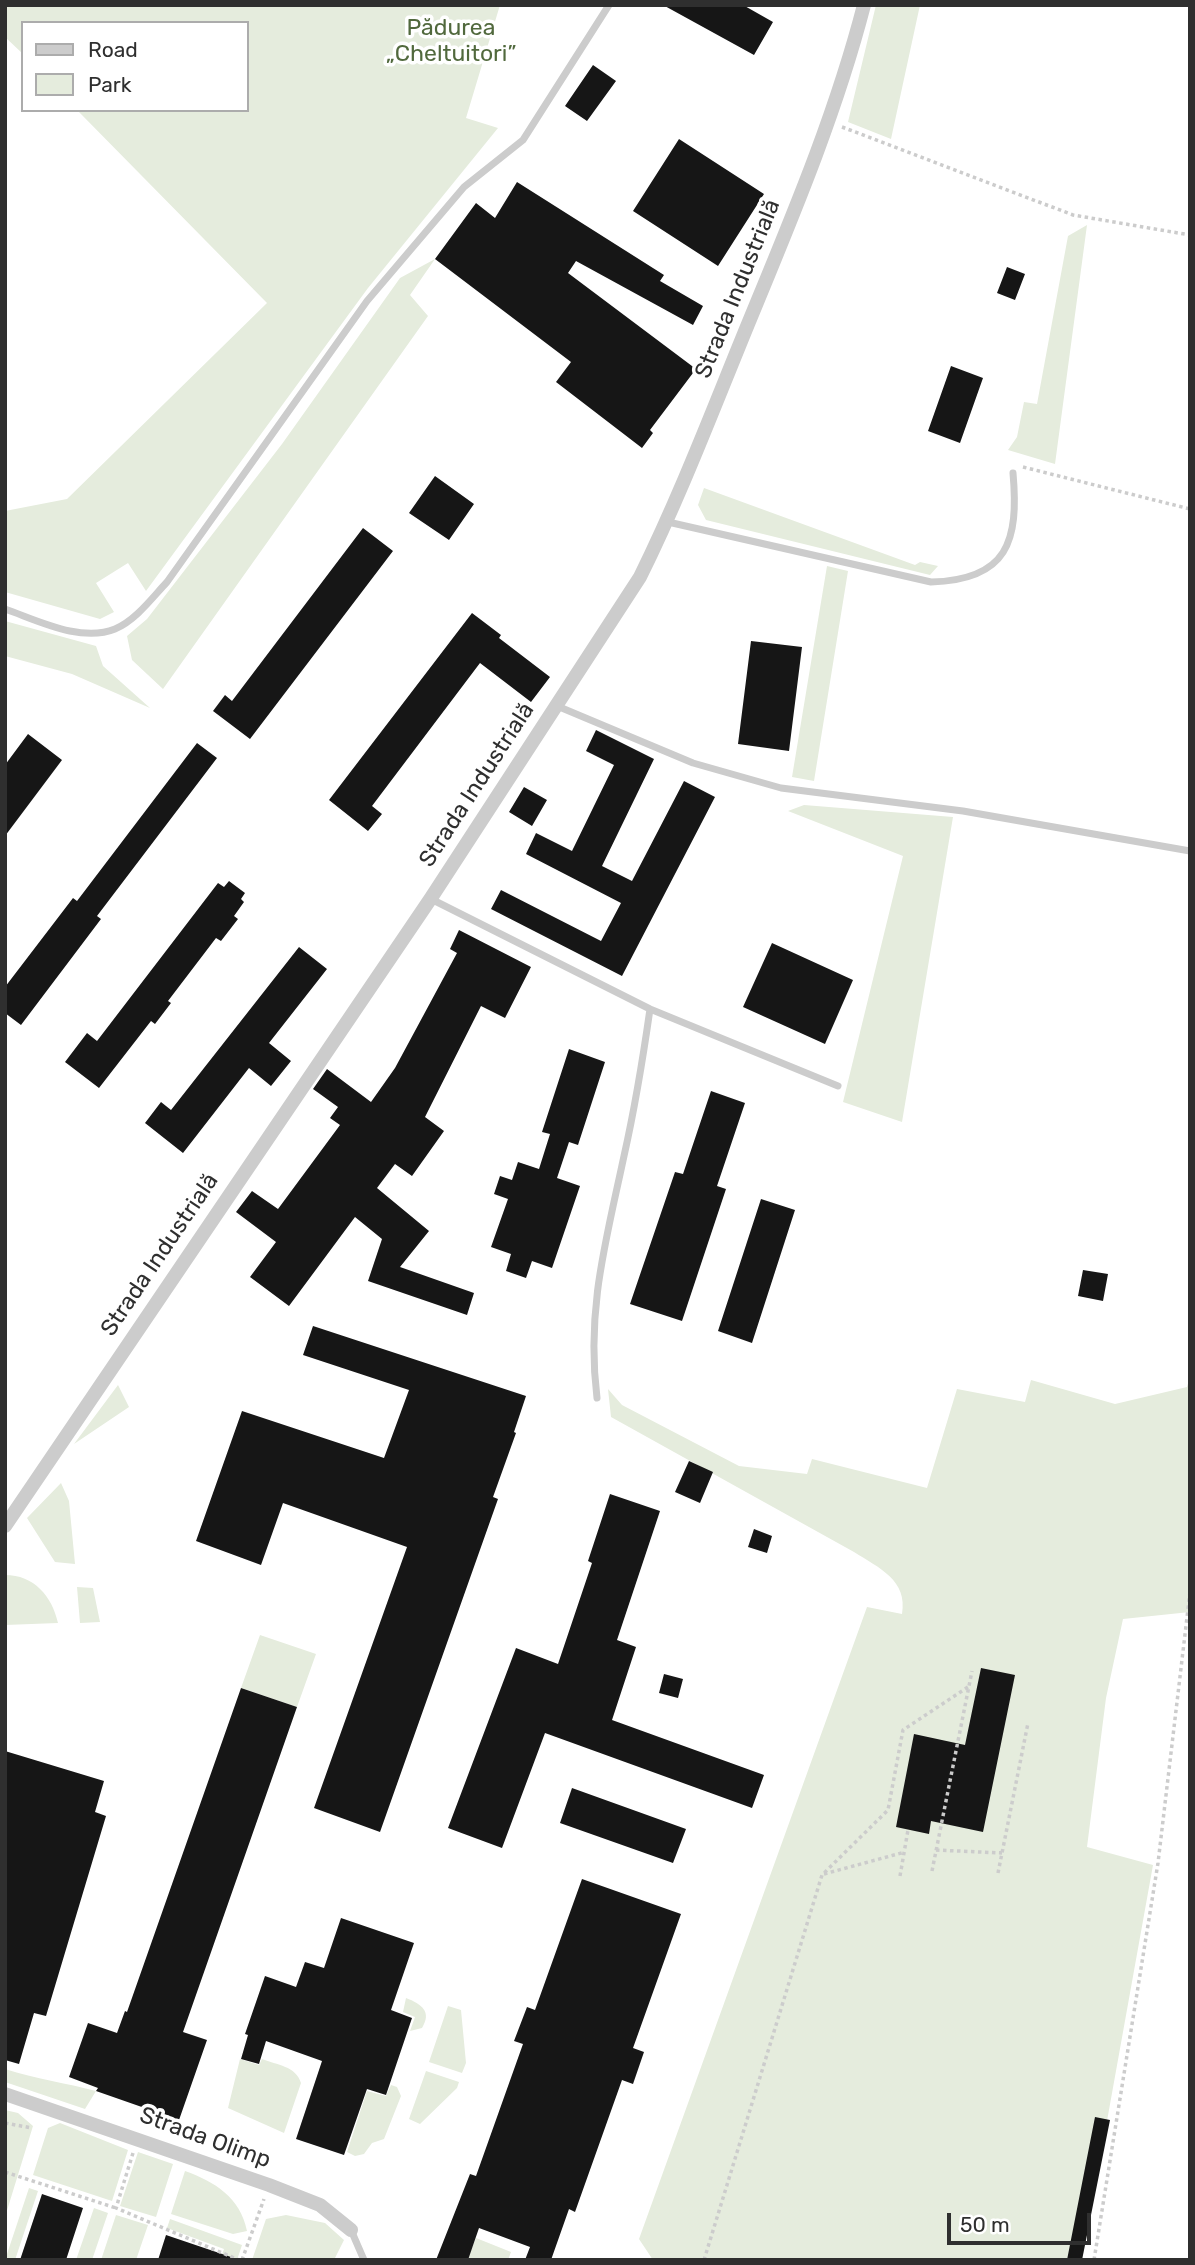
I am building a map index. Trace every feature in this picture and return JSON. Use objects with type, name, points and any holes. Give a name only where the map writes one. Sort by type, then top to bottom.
[{"type":"street","name":"Strada Industrială","points":[[5,1526],[430,898],[640,577],[668,522],[829,122],[864,5]]},
{"type":"street","name":"Strada Olimp","points":[[5,2094],[138,2138],[320,2205],[351,2230]]},
{"type":"lane","points":[[5,609],[70,631],[96,632],[114,629],[142,609],[167,582],[367,301],[464,187],[523,140],[609,5]]},
{"type":"lane","points":[[668,522],[931,582],[952,582],[995,564],[1008,547],[1016,505],[1013,473]]},
{"type":"lane","points":[[557,706],[692,763],[781,789],[963,811],[1190,851]]},
{"type":"lane","points":[[430,898],[650,1009],[838,1086]]},
{"type":"lane","points":[[597,1398],[593,1343],[595,1295],[638,1095],[650,1009]]},
{"type":"lane","name":"Strada Olimp","points":[[351,2230],[364,2260]]},
{"type":"path","points":[[829,122],[1073,215],[1190,235]]},
{"type":"path","points":[[1026,465],[1190,509]]},
{"type":"path","points":[[1094,2260],[1158,1863],[1190,1592]]},
{"type":"path","points":[[932,1871],[972,1671]]},
{"type":"path","points":[[704,2260],[822,1875],[888,1810],[903,1730],[968,1687]]},
{"type":"path","points":[[998,1873],[1028,1723]]},
{"type":"path","points":[[900,1875],[908,1830]]},
{"type":"path","points":[[936,1850],[1002,1853]]},
{"type":"path","points":[[822,1875],[905,1852]]},
{"type":"path","points":[[5,2123],[32,2129]]},
{"type":"path","points":[[116,2208],[138,2138]]},
{"type":"path","points":[[5,2172],[116,2208],[241,2260],[269,2185]]},
{"type":"green space","name":"Pădurea „Cheltuitori”","points":[[5,5],[500,5],[466,118],[498,128],[368,288],[146,591],[128,563],[96,583],[114,612],[100,619],[5,592],[5,511],[67,499],[267,303],[79,112],[248,112],[248,21],[21,21],[21,52],[5,37]]},
{"type":"green space","points":[[876,5],[920,5],[891,139],[848,122]]},
{"type":"green space","points":[[1087,225],[1055,464],[1008,450],[1017,437],[1024,402],[1037,404],[1068,236]]},
{"type":"green space","points":[[435,259],[410,295],[428,316],[163,689],[132,660],[127,636],[147,619],[282,444],[400,278]]},
{"type":"green space","points":[[704,488],[915,565],[920,562],[938,566],[930,575],[706,520],[698,505]]},
{"type":"green space","points":[[827,566],[848,571],[814,781],[792,777]]},
{"type":"green space","points":[[5,621],[96,646],[103,666],[150,708],[72,674],[5,656]]},
{"type":"green space","points":[[804,805],[953,817],[902,1122],[843,1102],[903,856],[788,811]]},
{"type":"green space","points":[[1190,1376],[1190,1612],[1123,1619],[1106,1698],[1087,1847],[1153,1865],[1082,2260],[653,2260],[639,2239],[867,1607],[902,1614],[903,1602],[901,1592],[890,1576],[873,1564],[611,1417],[608,1389],[622,1405],[739,1466],[807,1474],[812,1459],[927,1488],[957,1389],[1025,1402],[1031,1380],[1115,1404],[1187,1387]]},
{"type":"green space","points":[[118,1385],[129,1407],[74,1444]]},
{"type":"green space","points":[[61,1483],[69,1501],[75,1564],[55,1562],[27,1518]]},
{"type":"green space","points":[[5,1575],[25,1579],[40,1589],[51,1604],[58,1623],[5,1625]]},
{"type":"green space","points":[[77,1587],[93,1588],[100,1622],[80,1623]]},
{"type":"green space","points":[[260,1635],[316,1654],[297,1707],[241,1688]]},
{"type":"green space","points":[[406,1998],[424,2009],[426,2017],[422,2028],[410,2031],[415,2017],[403,2012]]},
{"type":"green space","points":[[448,2006],[461,2010],[466,2063],[462,2073],[429,2062]]},
{"type":"green space","points":[[240,2059],[259,2065],[262,2059],[285,2067],[299,2077],[301,2083],[284,2133],[228,2108]]},
{"type":"green space","points":[[5,2069],[96,2091],[85,2109],[5,2082]]},
{"type":"green space","points":[[426,2071],[459,2082],[457,2088],[420,2124],[409,2119]]},
{"type":"green space","points":[[391,2085],[397,2087],[401,2096],[384,2139],[372,2143],[364,2154],[355,2156],[347,2152],[367,2091],[386,2096]]},
{"type":"green space","points":[[5,2110],[18,2113],[33,2126],[5,2217]]},
{"type":"green space","points":[[60,2123],[128,2150],[112,2201],[33,2175],[48,2128]]},
{"type":"green space","points":[[138,2152],[173,2164],[156,2217],[120,2206]]},
{"type":"green space","points":[[185,2171],[225,2192],[239,2209],[247,2231],[233,2234],[171,2214]]},
{"type":"green space","points":[[29,2188],[38,2191],[15,2260],[5,2260]]},
{"type":"green space","points":[[94,2208],[108,2213],[92,2260],[76,2260]]},
{"type":"green space","points":[[116,2215],[148,2225],[136,2260],[101,2260]]},
{"type":"green space","points":[[286,2215],[325,2223],[344,2240],[334,2260],[252,2260],[266,2219]]},
{"type":"green space","points":[[170,2219],[242,2245],[237,2260],[220,2260],[224,2249],[167,2228]]},
{"type":"green space","points":[[476,2238],[511,2252],[508,2260],[467,2260]]},
{"type":"building","points":[[663,5],[743,5],[773,22],[754,55]]},
{"type":"building","points":[[593,65],[616,81],[587,121],[565,106]]},
{"type":"building","points":[[679,139],[764,194],[718,266],[633,211]]},
{"type":"building","points":[[517,182],[664,275],[660,281],[703,306],[693,325],[576,261],[568,273],[696,369],[650,430],[653,433],[642,448],[556,382],[571,362],[435,259],[476,203],[495,218]]},
{"type":"building","points":[[1007,267],[1025,274],[1015,300],[997,293]]},
{"type":"building","points":[[951,366],[983,378],[960,443],[928,431]]},
{"type":"building","points":[[435,476],[474,504],[449,540],[409,513]]},
{"type":"building","points":[[363,528],[393,551],[250,739],[213,711],[225,695],[232,701]]},
{"type":"building","points":[[472,613],[501,635],[499,638],[550,677],[531,702],[480,663],[372,806],[382,814],[368,831],[329,800]]},
{"type":"building","points":[[751,641],[802,647],[789,751],[738,744]]},
{"type":"building","points":[[596,730],[654,759],[602,866],[632,881],[684,781],[715,797],[622,976],[491,909],[501,890],[601,941],[621,903],[526,854],[536,833],[572,851],[614,765],[586,751]]},
{"type":"building","points":[[28,734],[62,760],[5,836],[5,765]]},
{"type":"building","points":[[197,743],[217,758],[97,916],[101,919],[21,1025],[5,1013],[5,987],[73,898],[77,901]]},
{"type":"building","points":[[524,787],[547,800],[532,826],[509,812]]},
{"type":"building","points":[[229,881],[245,893],[241,899],[244,902],[234,916],[238,919],[221,941],[216,938],[168,1001],[171,1003],[155,1024],[151,1021],[99,1088],[65,1062],[87,1033],[97,1041],[218,883],[224,887]]},
{"type":"building","points":[[459,930],[531,967],[505,1018],[481,1006],[425,1117],[444,1131],[412,1176],[395,1164],[377,1188],[429,1231],[400,1267],[474,1293],[467,1315],[368,1281],[382,1239],[355,1217],[289,1306],[250,1277],[276,1242],[236,1212],[252,1191],[278,1209],[340,1125],[330,1118],[338,1107],[313,1089],[327,1069],[371,1102],[395,1068],[457,953],[450,949]]},
{"type":"building","points":[[772,943],[853,980],[825,1044],[743,1007]]},
{"type":"building","points":[[299,947],[327,969],[269,1043],[291,1061],[271,1086],[249,1068],[183,1153],[145,1123],[161,1102],[171,1110]]},
{"type":"building","points":[[569,1049],[605,1062],[578,1145],[569,1142],[557,1178],[580,1186],[552,1268],[532,1261],[526,1278],[506,1271],[511,1254],[491,1247],[508,1199],[494,1194],[500,1176],[512,1180],[518,1162],[539,1169],[550,1134],[542,1132]]},
{"type":"building","points":[[711,1091],[745,1103],[717,1186],[726,1189],[682,1321],[630,1304],[675,1172],[683,1174]]},
{"type":"building","points":[[761,1199],[795,1210],[752,1343],[718,1331]]},
{"type":"building","points":[[1083,1270],[1108,1274],[1103,1301],[1078,1296]]},
{"type":"building","points":[[313,1326],[526,1396],[493,1497],[498,1499],[380,1832],[314,1808],[407,1547],[283,1503],[261,1565],[196,1541],[242,1411],[384,1458],[409,1390],[303,1355]]},
{"type":"building","points":[[689,1461],[713,1472],[700,1503],[675,1492]]},
{"type":"building","points":[[610,1494],[660,1511],[617,1640],[636,1647],[612,1720],[764,1775],[752,1808],[545,1733],[502,1848],[448,1828],[516,1648],[558,1664],[592,1563],[588,1561]]},
{"type":"building","points":[[754,1529],[772,1536],[767,1553],[748,1547]]},
{"type":"building","points":[[981,1668],[1015,1675],[983,1832],[931,1821],[929,1834],[896,1827],[914,1734],[965,1745]]},
{"type":"building","points":[[664,1674],[683,1679],[678,1698],[659,1693]]},
{"type":"building","points":[[241,1688],[297,1707],[183,2032],[207,2040],[179,2120],[96,2091],[98,2088],[69,2077],[88,2023],[117,2033],[125,2011],[127,2012]]},
{"type":"building","points":[[5,1751],[104,1781],[95,1812],[106,1816],[46,2016],[34,2013],[19,2064],[5,2060]]},
{"type":"building","points":[[572,1788],[686,1829],[673,1863],[560,1823]]},
{"type":"building","points":[[582,1879],[681,1914],[633,2048],[644,2052],[633,2084],[622,2080],[575,2212],[569,2209],[551,2260],[525,2260],[530,2247],[479,2228],[468,2260],[436,2260],[470,2174],[476,2176],[523,2044],[514,2041],[527,2007],[535,2010]]},
{"type":"building","points":[[341,1918],[414,1943],[391,2010],[412,2018],[386,2095],[367,2089],[344,2155],[296,2139],[322,2061],[266,2041],[259,2064],[241,2059],[248,2035],[245,2034],[265,1976],[296,1987],[305,1962],[324,1968]]},
{"type":"building","points":[[1095,2117],[1110,2120],[1082,2260],[1067,2260]]},
{"type":"building","points":[[42,2194],[83,2208],[66,2260],[20,2260]]},
{"type":"building","points":[[166,2235],[231,2257],[231,2260],[158,2260]]}]
